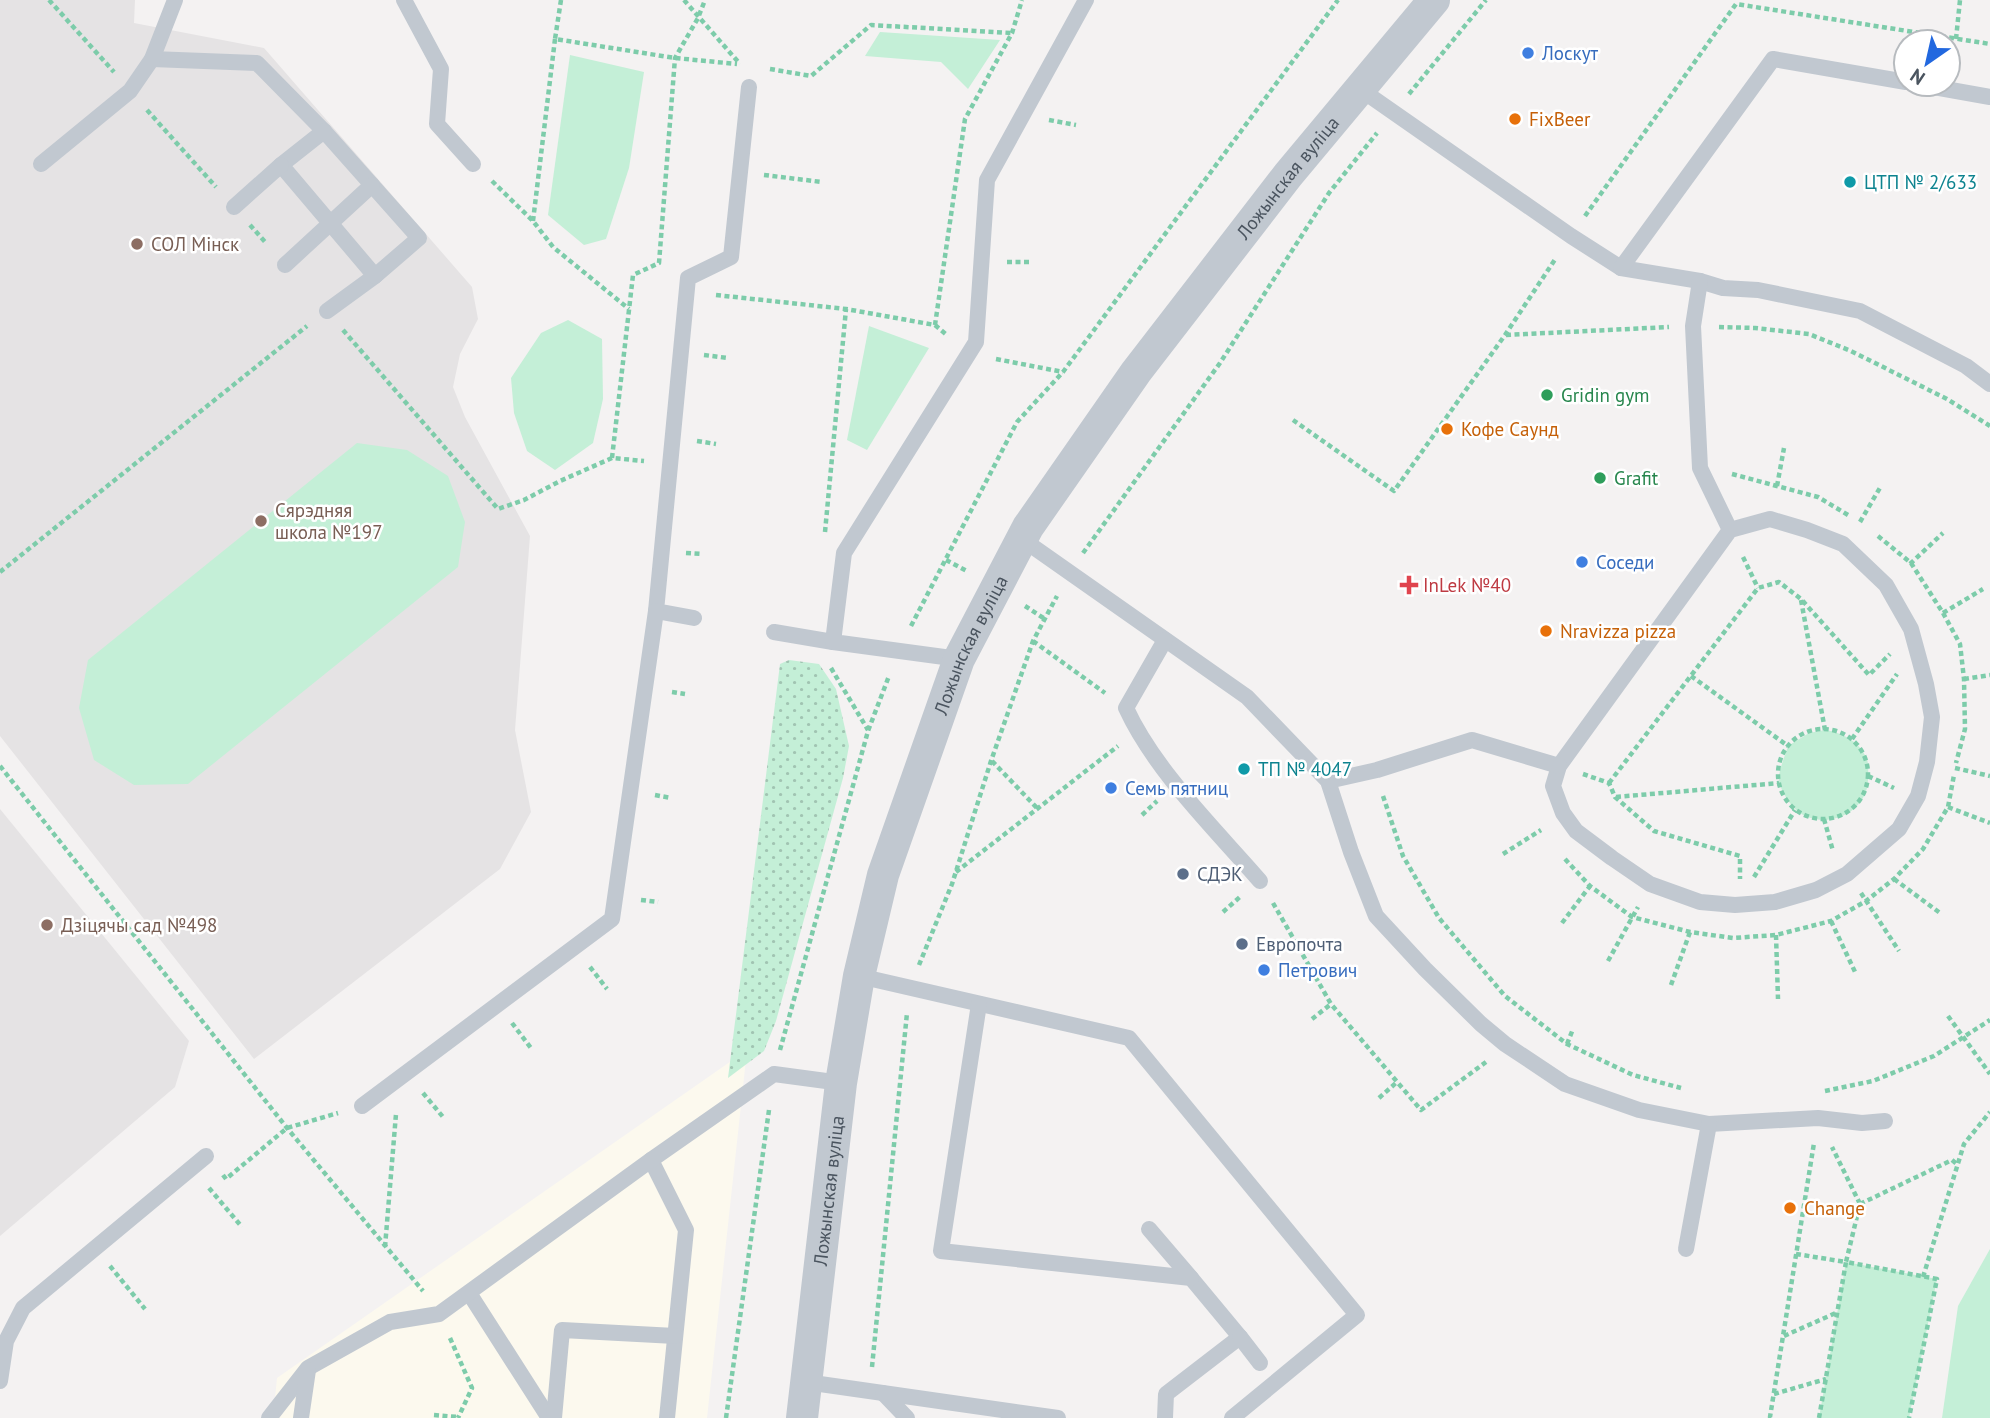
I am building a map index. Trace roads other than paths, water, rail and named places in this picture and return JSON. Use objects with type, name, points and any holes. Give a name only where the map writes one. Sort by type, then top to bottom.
[{"type":"street","name":"Ложынская вуліца","points":[[802,1418],[842,1083],[859,976],[883,875],[959,659],[1028,527],[1136,372],[1288,175],[1434,0]]},
{"type":"lane","points":[[41,164],[130,91],[152,59],[175,0]]},
{"type":"lane","points":[[404,0],[441,69],[437,124],[473,164]]},
{"type":"lane","points":[[833,642],[844,553],[976,342],[988,180],[1086,0]]},
{"type":"lane","points":[[152,59],[257,63],[324,131],[418,238],[375,276],[327,311]]},
{"type":"lane","points":[[1621,268],[1773,59],[1892,80]]},
{"type":"lane","points":[[362,1106],[612,919],[656,611],[688,278],[731,257],[749,87]]},
{"type":"lane","points":[[1360,89],[1560,229],[1621,268],[1700,281],[1723,288],[1758,290],[1860,311],[1966,366],[1990,384]]},
{"type":"lane","points":[[1962,92],[1990,97]]},
{"type":"lane","points":[[234,207],[324,131]]},
{"type":"lane","points":[[281,165],[375,276]]},
{"type":"lane","points":[[285,265],[372,185]]},
{"type":"lane","points":[[1700,281],[1693,326],[1700,468],[1730,530]]},
{"type":"lane","points":[[1770,519],[1843,544],[1886,585],[1911,629],[1926,684],[1931,717],[1927,762],[1918,796],[1899,830],[1847,874],[1816,890],[1775,902],[1735,905],[1700,902],[1650,884],[1576,831],[1563,813],[1553,786],[1559,766],[1730,530],[1770,519]]},
{"type":"lane","points":[[1022,539],[1247,696],[1328,781],[1351,852],[1376,916],[1425,969],[1505,1044],[1565,1084],[1639,1110],[1709,1124],[1818,1118],[1862,1123],[1885,1121]]},
{"type":"lane","points":[[656,611],[694,618]]},
{"type":"lane","points":[[774,632],[959,659]]},
{"type":"lane","points":[[1165,640],[1126,708],[1137,732],[1176,784],[1260,880]]},
{"type":"lane","points":[[1328,781],[1377,770],[1472,740],[1559,766]]},
{"type":"lane","points":[[859,976],[1129,1038],[1357,1315],[1232,1418]]},
{"type":"lane","points":[[979,1004],[940,1251],[1191,1278]]},
{"type":"lane","points":[[269,1418],[308,1368],[390,1322],[439,1314],[774,1074],[842,1083]]},
{"type":"lane","points":[[1686,1250],[1709,1124]]},
{"type":"lane","points":[[0,1381],[6,1341],[23,1308],[206,1156]]},
{"type":"lane","points":[[651,1160],[686,1230],[667,1418]]},
{"type":"lane","points":[[1149,1229],[1260,1363]]},
{"type":"lane","points":[[469,1293],[551,1418]]},
{"type":"lane","points":[[551,1418],[562,1330],[675,1336]]},
{"type":"lane","points":[[1165,1418],[1166,1394],[1240,1337]]},
{"type":"lane","points":[[301,1418],[308,1368]]},
{"type":"lane","points":[[806,1382],[1026,1416],[1058,1418]]},
{"type":"lane","points":[[876,1392],[907,1418]]},
{"type":"place","name":"Лоскут","points":[[1528,53]]},
{"type":"place","name":"FixBeer","points":[[1515,119]]},
{"type":"place","name":"ЦТП № 2/633","points":[[1850,182]]},
{"type":"place","name":"СОЛ Мінск","points":[[137,244]]},
{"type":"place","name":"Gridin gym","points":[[1547,395]]},
{"type":"place","name":"Кофе Саунд","points":[[1447,429]]},
{"type":"place","name":"Grafit","points":[[1600,478]]},
{"type":"place","name":"Сярэдняя школа №197","points":[[261,521]]},
{"type":"place","name":"Соседи","points":[[1582,562]]},
{"type":"place","name":"InLek №40","points":[[1409,585]]},
{"type":"place","name":"Nravizza pizza","points":[[1546,631]]},
{"type":"place","name":"ТП № 4047","points":[[1244,769]]},
{"type":"place","name":"Семь пятниц","points":[[1111,788]]},
{"type":"place","name":"СДЭК","points":[[1183,874]]},
{"type":"place","name":"Дзіцячы сад №498","points":[[47,925]]},
{"type":"place","name":"Европочта","points":[[1242,944]]},
{"type":"place","name":"Петрович","points":[[1264,970]]},
{"type":"place","name":"Change","points":[[1790,1208]]}]
